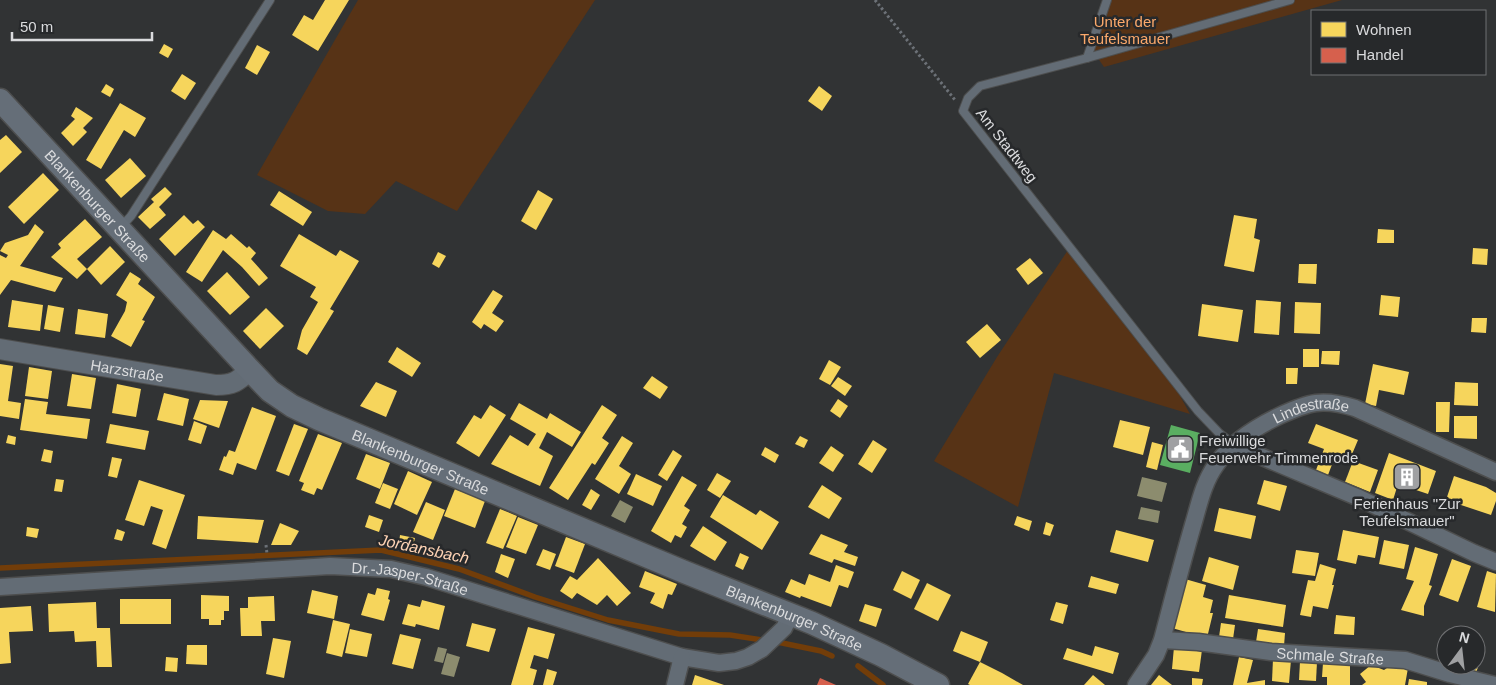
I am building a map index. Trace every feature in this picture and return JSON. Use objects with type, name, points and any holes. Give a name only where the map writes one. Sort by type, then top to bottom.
[{"type":"main road","name":"Blankenburger Straße","points":[[0,100],[270,391],[292,406],[682,571],[787,621],[849,639],[938,685]]},
{"type":"street","name":"Harzstraße","points":[[0,349],[216,386],[229,386],[250,370]]},
{"type":"street","name":"Lindestraße","points":[[1136,685],[1156,655],[1162,640],[1203,490],[1215,465],[1234,445],[1270,421],[1301,406],[1320,402],[1336,402],[1355,408],[1496,472]]},
{"type":"street","points":[[1234,445],[1357,497],[1496,562]]},
{"type":"street","name":"Dr.-Jasper-Straße","points":[[0,587],[330,566],[382,568],[426,577],[682,657],[719,663],[736,661],[762,649],[787,621]]},
{"type":"street","name":"Schmale Straße","points":[[1162,640],[1198,642],[1271,652],[1405,660],[1495,685]]},
{"type":"street","points":[[675,685],[682,657]]},
{"type":"lane","points":[[120,228],[130,216],[270,0]]},
{"type":"lane","points":[[1087,58],[1107,0]]},
{"type":"lane","name":"Am Stadtweg","points":[[1234,445],[1198,411],[963,111],[968,98],[980,86],[1087,58],[1290,0]]},
{"type":"path","points":[[875,0],[963,111]]},
{"type":"green space","points":[[358,0],[595,0],[457,211],[396,181],[365,214],[328,211],[257,175]]},
{"type":"green space","name":"Unter der Teufelsmauer","points":[[1103,0],[1342,0],[1104,67],[1089,45]]},
{"type":"green space","points":[[1068,250],[1179,394],[1190,414],[1054,373],[1018,507],[934,461],[997,357]]},
{"type":"building: Wohnen","points":[[325,0],[349,0],[318,51],[292,35],[304,15],[313,20]]},
{"type":"building: Wohnen","points":[[164,44],[173,49],[168,58],[159,53]]},
{"type":"building: Wohnen","points":[[257,45],[270,52],[257,75],[245,68]]},
{"type":"building: Wohnen","points":[[182,74],[196,83],[185,100],[171,91]]},
{"type":"building: Wohnen","points":[[106,84],[114,89],[110,97],[101,92]]},
{"type":"building: Wohnen","points":[[819,86],[832,96],[822,111],[808,101]]},
{"type":"building: Wohnen","points":[[120,103],[146,118],[135,137],[124,130],[101,169],[86,160]]},
{"type":"building: Wohnen","points":[[76,107],[93,118],[83,128],[87,132],[73,146],[61,133],[75,119],[71,116]]},
{"type":"building: Wohnen","points":[[6,135],[22,152],[0,173],[0,140]]},
{"type":"building: Wohnen","points":[[130,158],[146,176],[121,198],[105,180]]},
{"type":"building: Wohnen","points":[[43,173],[59,190],[24,224],[8,207]]},
{"type":"building: Wohnen","points":[[165,187],[172,194],[159,207],[166,215],[150,229],[138,217],[154,202],[151,199]]},
{"type":"building: Wohnen","points":[[538,190],[553,199],[536,230],[521,221]]},
{"type":"building: Wohnen","points":[[279,191],[312,212],[303,226],[270,205]]},
{"type":"building: Wohnen","points":[[184,215],[193,224],[198,220],[205,227],[175,256],[159,239]]},
{"type":"building: Wohnen","points":[[1234,215],[1257,219],[1254,238],[1260,240],[1254,272],[1224,266]]},
{"type":"building: Wohnen","points":[[85,219],[102,237],[77,259],[87,269],[77,279],[51,257],[61,248],[58,244]]},
{"type":"building: Wohnen","points":[[35,224],[44,232],[20,266],[63,278],[55,292],[11,280],[0,295],[0,255],[6,258],[8,255],[0,251],[5,243],[28,235]]},
{"type":"building: Wohnen","points":[[1378,229],[1394,230],[1394,243],[1377,243]]},
{"type":"building: Wohnen","points":[[213,230],[226,239],[231,234],[247,248],[249,246],[256,253],[251,259],[268,278],[259,286],[223,250],[202,282],[186,272]]},
{"type":"building: Wohnen","points":[[299,234],[336,256],[340,250],[359,261],[330,309],[334,311],[307,355],[297,349],[302,330],[318,302],[310,297],[316,287],[280,266]]},
{"type":"building: Wohnen","points":[[110,246],[125,262],[101,285],[87,269]]},
{"type":"building: Wohnen","points":[[1473,248],[1488,249],[1487,265],[1472,264]]},
{"type":"building: Wohnen","points":[[438,252],[446,256],[439,268],[432,264]]},
{"type":"building: Wohnen","points":[[1030,258],[1043,273],[1028,285],[1016,269]]},
{"type":"building: Wohnen","points":[[1299,264],[1317,264],[1316,284],[1298,283]]},
{"type":"building: Wohnen","points":[[130,272],[141,279],[138,284],[155,297],[142,320],[145,321],[131,347],[111,336],[125,311],[127,302],[116,295]]},
{"type":"building: Wohnen","points":[[227,272],[250,297],[230,315],[207,291]]},
{"type":"building: Wohnen","points":[[493,290],[503,296],[492,313],[504,321],[496,332],[484,324],[481,329],[472,322]]},
{"type":"building: Wohnen","points":[[1381,295],[1400,297],[1398,317],[1379,315]]},
{"type":"building: Wohnen","points":[[12,300],[43,305],[40,331],[8,327]]},
{"type":"building: Wohnen","points":[[1256,300],[1281,302],[1279,335],[1254,333]]},
{"type":"building: Wohnen","points":[[1295,302],[1321,303],[1320,334],[1294,333]]},
{"type":"building: Wohnen","points":[[1202,304],[1243,310],[1238,342],[1198,336]]},
{"type":"building: Wohnen","points":[[48,305],[64,308],[60,332],[44,329]]},
{"type":"building: Wohnen","points":[[266,308],[284,326],[260,349],[243,331]]},
{"type":"building: Wohnen","points":[[78,309],[108,314],[105,338],[75,334]]},
{"type":"building: Wohnen","points":[[1472,318],[1487,318],[1486,333],[1471,332]]},
{"type":"building: Wohnen","points":[[987,324],[1001,340],[980,358],[966,342]]},
{"type":"building: Wohnen","points":[[397,347],[421,363],[412,377],[388,362]]},
{"type":"building: Wohnen","points":[[1303,349],[1319,349],[1319,367],[1303,367]]},
{"type":"building: Wohnen","points":[[1322,351],[1340,351],[1339,365],[1321,364]]},
{"type":"building: Wohnen","points":[[829,360],[841,367],[830,385],[819,379]]},
{"type":"building: Wohnen","points":[[0,364],[13,366],[8,401],[21,403],[19,419],[0,416]]},
{"type":"building: Wohnen","points":[[1373,364],[1409,372],[1404,395],[1379,390],[1376,406],[1365,404]]},
{"type":"building: Wohnen","points":[[29,367],[52,371],[48,399],[25,396]]},
{"type":"building: Wohnen","points":[[1286,368],[1298,368],[1297,384],[1286,384]]},
{"type":"building: Wohnen","points":[[72,374],[96,378],[91,409],[67,406]]},
{"type":"building: Wohnen","points":[[652,376],[668,387],[660,399],[643,388]]},
{"type":"building: Wohnen","points":[[838,377],[852,386],[845,396],[831,386]]},
{"type":"building: Wohnen","points":[[376,382],[397,391],[386,417],[360,406]]},
{"type":"building: Wohnen","points":[[1455,382],[1478,383],[1478,406],[1454,405]]},
{"type":"building: Wohnen","points":[[117,384],[141,389],[136,417],[112,413]]},
{"type":"building: Wohnen","points":[[164,393],[189,399],[183,426],[157,420]]},
{"type":"building: Wohnen","points":[[25,399],[48,402],[46,414],[90,419],[87,439],[20,430]]},
{"type":"building: Wohnen","points":[[838,399],[848,406],[840,418],[830,411]]},
{"type":"building: Wohnen","points":[[200,400],[228,401],[219,428],[193,419]]},
{"type":"building: Wohnen","points":[[1436,402],[1450,402],[1449,432],[1436,432]]},
{"type":"building: Wohnen","points":[[519,403],[547,419],[550,413],[581,432],[572,447],[547,432],[539,448],[553,456],[540,486],[491,464],[510,435],[528,446],[536,434],[510,419]]},
{"type":"building: Wohnen","points":[[490,405],[506,415],[479,457],[456,443],[474,415],[481,419]]},
{"type":"building: Wohnen","points":[[602,405],[617,415],[602,438],[609,443],[595,465],[592,463],[568,500],[549,488]]},
{"type":"building: Wohnen","points":[[252,407],[276,416],[256,470],[237,463],[233,475],[219,470],[224,456],[226,457],[229,450],[235,452]]},
{"type":"building: Wohnen","points":[[1454,416],[1477,416],[1477,439],[1454,438]]},
{"type":"building: Wohnen","points":[[1120,420],[1150,427],[1143,455],[1113,447]]},
{"type":"building: Wohnen","points":[[194,421],[207,426],[201,444],[188,440]]},
{"type":"building: Wohnen","points":[[110,424],[149,431],[145,450],[106,443]]},
{"type":"building: Wohnen","points":[[294,424],[308,429],[289,476],[276,471]]},
{"type":"building: Wohnen","points":[[1316,424],[1358,440],[1350,459],[1336,454],[1328,475],[1316,470],[1324,449],[1308,443]]},
{"type":"building: Wohnen","points":[[318,434],[342,443],[322,490],[317,488],[314,495],[301,490],[304,483],[299,481]]},
{"type":"building: Wohnen","points":[[8,435],[16,437],[15,445],[6,443]]},
{"type":"building: Wohnen","points":[[622,436],[633,443],[619,466],[631,474],[619,494],[595,479]]},
{"type":"building: Wohnen","points":[[800,436],[808,440],[804,448],[795,444]]},
{"type":"building: Wohnen","points":[[873,440],[887,449],[872,473],[858,464]]},
{"type":"building: Wohnen","points":[[1152,442],[1163,445],[1157,470],[1146,467]]},
{"type":"building: Wohnen","points":[[831,446],[844,455],[833,472],[819,463]]},
{"type":"building: Wohnen","points":[[765,447],[779,455],[775,463],[761,455]]},
{"type":"building: Wohnen","points":[[44,449],[53,451],[51,463],[41,461]]},
{"type":"building: Wohnen","points":[[673,450],[682,456],[667,481],[658,475]]},
{"type":"building: Wohnen","name":"Ferienhaus \"Zur Teufelsmauer\"","points":[[1389,453],[1436,471],[1428,494],[1398,484],[1393,500],[1375,493]]},
{"type":"building: Wohnen","points":[[366,454],[390,463],[380,489],[356,479]]},
{"type":"building: Wohnen","points":[[112,457],[122,459],[117,478],[108,476]]},
{"type":"building: Wohnen","points":[[1353,461],[1378,470],[1370,492],[1345,482]]},
{"type":"building: Wohnen","points":[[408,471],[432,482],[417,515],[394,504]]},
{"type":"building: Wohnen","points":[[717,473],[731,481],[720,498],[707,490]]},
{"type":"building: Wohnen","points":[[636,474],[662,486],[653,506],[627,494]]},
{"type":"building: Wohnen","points":[[682,476],[697,485],[684,506],[690,510],[682,524],[687,527],[681,538],[675,535],[671,543],[651,531]]},
{"type":"building: Wohnen","points":[[1454,476],[1486,487],[1496,493],[1496,501],[1491,515],[1446,500]]},
{"type":"building: Wohnen","points":[[56,479],[64,480],[62,492],[54,491]]},
{"type":"building: Wohnen","points":[[139,480],[185,495],[166,549],[152,544],[163,510],[151,506],[144,526],[125,520]]},
{"type":"building: Wohnen","points":[[1264,480],[1287,486],[1280,511],[1257,504]]},
{"type":"building: Wohnen","points":[[383,483],[398,489],[390,509],[375,503]]},
{"type":"building: Wohnen","points":[[822,485],[842,498],[829,519],[808,507]]},
{"type":"building: Wohnen","points":[[455,489],[485,501],[475,528],[444,516]]},
{"type":"building: Wohnen","points":[[591,489],[600,495],[591,510],[582,505]]},
{"type":"building: Wohnen","points":[[723,495],[756,515],[760,510],[779,522],[762,550],[710,517]]},
{"type":"building: Wohnen","points":[[426,502],[445,510],[433,540],[413,532]]},
{"type":"building: Wohnen","points":[[1219,508],[1256,516],[1251,539],[1214,531]]},
{"type":"building: Wohnen","points":[[500,509],[517,516],[503,549],[486,543]]},
{"type":"building: Wohnen","points":[[369,515],[383,520],[379,532],[365,527]]},
{"type":"building: Wohnen","points":[[198,516],[264,520],[258,543],[197,539]]},
{"type":"building: Wohnen","points":[[1017,516],[1032,521],[1029,531],[1014,525]]},
{"type":"building: Wohnen","points":[[518,517],[538,525],[526,554],[506,547]]},
{"type":"building: Wohnen","points":[[1046,522],[1054,525],[1050,536],[1043,534]]},
{"type":"building: Wohnen","points":[[280,523],[299,531],[291,545],[271,545]]},
{"type":"building: Wohnen","points":[[703,526],[727,542],[715,561],[690,546]]},
{"type":"building: Wohnen","points":[[27,527],[39,529],[37,538],[26,536]]},
{"type":"building: Wohnen","points":[[117,529],[125,532],[122,541],[114,539]]},
{"type":"building: Wohnen","points":[[1116,530],[1154,540],[1148,562],[1110,552]]},
{"type":"building: Wohnen","points":[[1343,530],[1379,537],[1375,558],[1358,555],[1356,564],[1337,560]]},
{"type":"building: Wohnen","points":[[821,534],[848,545],[844,552],[858,557],[855,566],[834,559],[832,563],[809,554]]},
{"type":"building: Wohnen","points":[[400,535],[415,538],[413,546],[399,543]]},
{"type":"building: Wohnen","points":[[566,537],[585,544],[574,573],[555,566]]},
{"type":"building: Wohnen","points":[[1384,540],[1409,545],[1404,569],[1379,564]]},
{"type":"building: Wohnen","points":[[1415,547],[1438,554],[1429,585],[1432,586],[1424,606],[1424,616],[1401,610],[1414,581],[1406,579]]},
{"type":"building: Wohnen","points":[[543,549],[556,554],[550,570],[536,565]]},
{"type":"building: Wohnen","points":[[1296,550],[1319,553],[1315,576],[1292,573]]},
{"type":"building: Wohnen","points":[[740,553],[749,557],[743,570],[735,566]]},
{"type":"building: Wohnen","points":[[501,554],[515,559],[508,578],[495,572]]},
{"type":"building: Wohnen","points":[[1209,557],[1239,566],[1233,590],[1202,581]]},
{"type":"building: Wohnen","points":[[598,558],[631,593],[617,606],[607,595],[597,605],[577,593],[572,599],[560,591],[570,576],[577,580]]},
{"type":"building: Wohnen","points":[[1452,559],[1471,566],[1458,602],[1439,595]]},
{"type":"building: Wohnen","points":[[1320,564],[1336,569],[1328,609],[1313,606],[1311,617],[1300,615],[1308,580],[1315,581]]},
{"type":"building: Wohnen","points":[[836,565],[854,572],[848,588],[839,585],[831,607],[785,592],[791,579],[805,585],[809,574],[830,582]]},
{"type":"building: Wohnen","points":[[645,571],[677,584],[672,595],[668,594],[663,609],[650,603],[655,593],[639,587]]},
{"type":"building: Wohnen","points":[[902,571],[920,580],[911,599],[893,590]]},
{"type":"building: Wohnen","points":[[1487,571],[1496,574],[1495,612],[1477,607]]},
{"type":"building: Wohnen","points":[[1091,576],[1119,584],[1116,594],[1088,587]]},
{"type":"building: Wohnen","points":[[1185,579],[1206,585],[1203,597],[1213,600],[1210,613],[1213,613],[1207,638],[1172,628]]},
{"type":"building: Wohnen","points":[[927,583],[951,595],[938,621],[914,609]]},
{"type":"building: Wohnen","points":[[377,588],[390,591],[388,599],[390,600],[384,621],[361,615],[368,593],[375,595]]},
{"type":"building: Wohnen","points":[[312,590],[338,596],[334,619],[307,613]]},
{"type":"building: Wohnen","points":[[201,595],[229,596],[229,611],[224,611],[224,620],[221,620],[221,625],[209,625],[209,619],[201,619]]},
{"type":"building: Wohnen","points":[[1229,595],[1286,605],[1283,627],[1225,618]]},
{"type":"building: Wohnen","points":[[274,596],[275,621],[261,621],[262,636],[241,636],[240,608],[248,608],[248,597]]},
{"type":"building: Wohnen","points":[[120,599],[171,599],[171,624],[120,624]]},
{"type":"building: Wohnen","points":[[422,600],[445,606],[439,630],[416,624],[415,627],[402,624],[408,604],[420,607]]},
{"type":"building: Wohnen","points":[[96,602],[97,628],[110,628],[112,667],[97,667],[96,641],[75,642],[74,631],[49,632],[48,604]]},
{"type":"building: Wohnen","points":[[1056,602],[1068,605],[1063,624],[1050,620]]},
{"type":"building: Wohnen","points":[[865,604],[882,609],[876,627],[859,621]]},
{"type":"building: Wohnen","points":[[31,606],[33,631],[9,632],[11,663],[0,664],[0,608]]},
{"type":"building: Wohnen","points":[[1336,615],[1355,617],[1354,635],[1334,634]]},
{"type":"building: Wohnen","points":[[333,620],[350,624],[342,657],[326,653]]},
{"type":"building: Wohnen","points":[[472,623],[496,629],[489,652],[466,646]]},
{"type":"building: Wohnen","points":[[1221,623],[1235,625],[1233,639],[1219,637]]},
{"type":"building: Wohnen","points":[[528,627],[555,634],[548,659],[534,655],[530,668],[537,670],[533,685],[511,685]]},
{"type":"building: Wohnen","points":[[350,629],[372,634],[367,657],[345,653]]},
{"type":"building: Wohnen","points":[[1258,629],[1285,633],[1284,646],[1256,642]]},
{"type":"building: Wohnen","points":[[961,631],[988,642],[980,662],[953,651]]},
{"type":"building: Wohnen","points":[[400,634],[421,639],[413,669],[392,664]]},
{"type":"building: Wohnen","points":[[273,638],[291,641],[284,678],[266,674]]},
{"type":"building: Wohnen","points":[[187,645],[207,645],[207,665],[186,664]]},
{"type":"building: Wohnen","points":[[1095,646],[1119,653],[1113,674],[1063,659],[1067,648],[1092,656]]},
{"type":"building: Wohnen","points":[[1174,647],[1202,650],[1199,672],[1172,669]]},
{"type":"building: Wohnen","points":[[166,657],[178,658],[177,672],[165,671]]},
{"type":"building: Wohnen","points":[[1239,657],[1253,660],[1247,683],[1265,680],[1265,685],[1233,685]]},
{"type":"building: Wohnen","points":[[1273,659],[1291,660],[1289,683],[1272,681]]},
{"type":"building: Wohnen","points":[[980,662],[1002,673],[1023,685],[968,684]]},
{"type":"building: Wohnen","points":[[1300,662],[1317,662],[1316,681],[1299,680]]},
{"type":"building: Wohnen","points":[[1323,663],[1350,665],[1350,685],[1327,685],[1327,677],[1322,677]]},
{"type":"building: Wohnen","points":[[1371,665],[1384,670],[1390,666],[1408,668],[1405,685],[1362,685],[1366,682],[1360,674]]},
{"type":"building: Wohnen","points":[[547,669],[557,672],[553,685],[543,685]]},
{"type":"building: Wohnen","points":[[695,675],[724,685],[692,685]]},
{"type":"building: Wohnen","points":[[1093,675],[1105,685],[1084,685]]},
{"type":"building: Wohnen","points":[[1159,675],[1172,685],[1151,685]]},
{"type":"building: Wohnen","points":[[1192,678],[1203,679],[1202,685],[1192,685]]},
{"type":"building: Wohnen","points":[[1409,679],[1427,682],[1427,685],[1408,685]]},
{"type":"building: Handel","points":[[820,678],[836,685],[817,685]]},
{"type":"building: Öffentlich","name":"Freiwillige Feuerwehr Timmenrode","points":[[1171,425],[1200,433],[1190,473],[1160,465]]},
{"type":"building: Industrie","points":[[1142,477],[1167,483],[1162,502],[1137,496]]},
{"type":"building: Industrie","points":[[620,500],[633,507],[625,523],[611,516]]},
{"type":"building: Industrie","points":[[1141,507],[1160,511],[1158,523],[1138,519]]},
{"type":"building: Industrie","points":[[438,647],[447,649],[443,663],[434,661]]},
{"type":"building: Industrie","points":[[447,653],[460,657],[454,677],[441,674]]},
{"type":"waterway","name":"Jordansbach","points":[[0,568],[381,550],[459,569],[535,597],[608,620],[679,634],[730,635],[782,643],[821,651],[832,656]]},
{"type":"waterway","name":"Jordansbach","points":[[858,666],[883,685]]},
{"type":"place","name":"Freiwillige Feuerwehr Timmenrode","points":[[1180,449]]},
{"type":"place","name":"Ferienhaus \"Zur Teufelsmauer\"","points":[[1407,477]]}]
